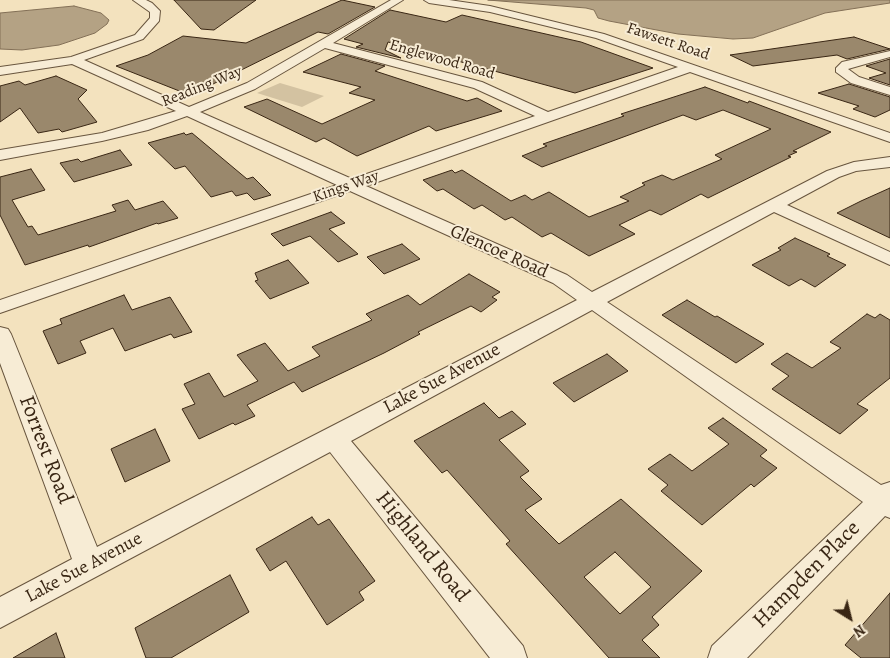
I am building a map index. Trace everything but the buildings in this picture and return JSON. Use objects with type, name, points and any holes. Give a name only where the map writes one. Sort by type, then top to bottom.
[{"type":"street","points":[[0,71],[73,60],[124,44],[139,37],[150,27],[155,19],[155,11],[149,5],[138,0]]},
{"type":"street","name":"Reading Way","points":[[0,155],[102,137],[188,112],[251,86],[398,0]]},
{"type":"street","name":"Fawsett Road","points":[[429,0],[490,9],[573,29],[691,67],[890,138]]},
{"type":"street","name":"Englewood Road","points":[[324,44],[478,85],[548,117]]},
{"type":"street","points":[[890,54],[846,65],[842,68],[842,72],[854,80],[890,91]]},
{"type":"street","name":"Glencoe Road","points":[[73,60],[560,279],[887,500]]},
{"type":"street","name":"Kings Way","points":[[0,307],[691,67]]},
{"type":"street","name":"Lake Sue Avenue","points":[[0,613],[773,205],[843,170],[890,162]]},
{"type":"street","points":[[773,205],[890,259]]},
{"type":"street","name":"Forrest Road","points":[[0,334],[89,565]]},
{"type":"street","name":"Highland Road","points":[[333,437],[511,658]]},
{"type":"street","name":"Hampden Place","points":[[724,658],[887,500]]},
{"type":"shaded area","points":[[488,0],[890,0],[890,3],[825,13],[753,38],[733,39],[678,34],[609,21],[598,18],[594,10],[586,8]]},
{"type":"shaded area","points":[[74,6],[101,13],[109,20],[107,24],[95,33],[59,45],[22,50],[0,49],[0,13]]},
{"type":"shaded area","points":[[280,83],[324,96],[302,107],[257,93]]}]
